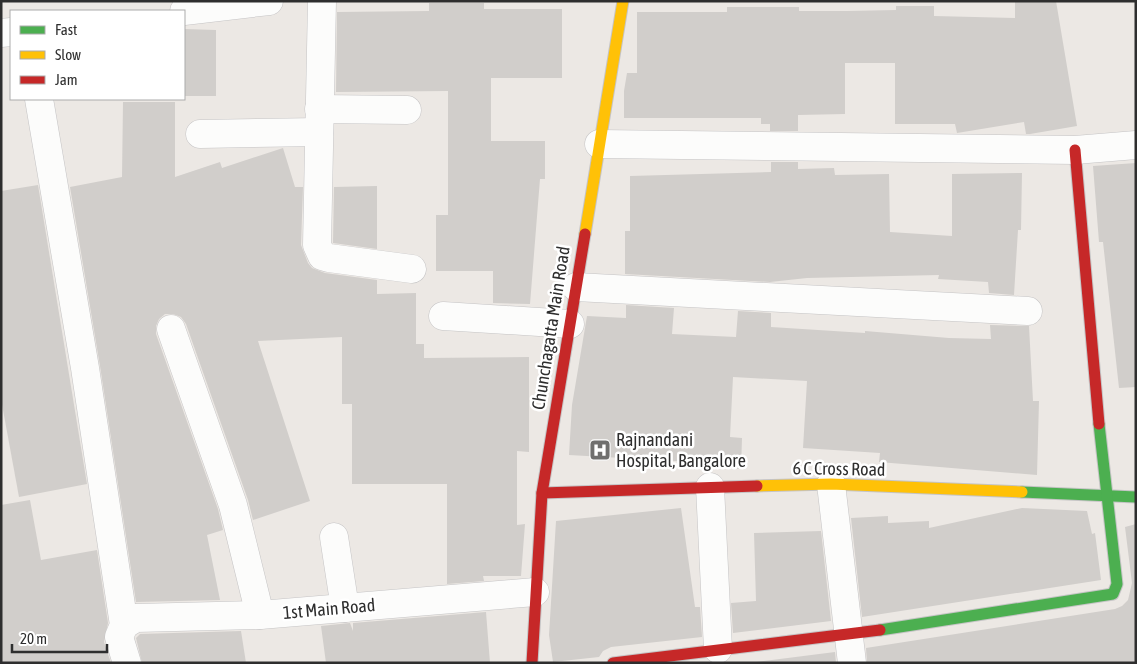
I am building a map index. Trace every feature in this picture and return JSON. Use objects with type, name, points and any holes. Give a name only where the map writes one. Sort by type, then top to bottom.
[{"type":"street","points":[[185,12],[268,1]]},
{"type":"street","points":[[322,1],[317,246],[322,256],[329,258],[412,269]]},
{"type":"street","name":"Chunchagatta Main Road","points":[[532,663],[542,493],[623,1]]},
{"type":"street","points":[[39,100],[85,368],[124,626],[119,637],[127,663]]},
{"type":"street","points":[[200,134],[407,110]]},
{"type":"street","points":[[599,144],[1075,150],[1136,145]]},
{"type":"street","points":[[613,663],[718,649],[849,635],[1113,594],[1117,584],[1106,497],[1075,150]]},
{"type":"street","points":[[576,287],[1028,311]]},
{"type":"street","points":[[443,316],[570,324]]},
{"type":"street","points":[[171,329],[233,505],[260,615]]},
{"type":"street","points":[[831,484],[852,663]]},
{"type":"street","name":"6 C Cross Road","points":[[542,493],[831,484],[1136,497]]},
{"type":"street","points":[[710,487],[718,649]]},
{"type":"street","points":[[334,536],[345,608]]},
{"type":"street","name":"1st Main Road","points":[[124,626],[136,618],[260,615],[536,592]]},
{"type":"building","points":[[1015,1],[1056,1],[1077,126],[1026,134],[1024,122],[957,133],[955,124],[895,124],[895,63],[845,63],[845,114],[798,115],[798,131],[770,131],[770,124],[761,124],[761,118],[624,118],[624,91],[627,73],[637,73],[637,12],[727,12],[727,7],[799,7],[799,11],[847,11],[896,10],[896,6],[934,6],[934,16],[1015,18]]},
{"type":"building","points":[[429,3],[484,3],[484,9],[562,9],[562,78],[491,78],[491,141],[545,141],[545,179],[540,179],[530,304],[493,303],[493,271],[436,271],[436,215],[448,215],[448,91],[336,92],[337,12],[429,11]]},
{"type":"building","points":[[185,29],[216,30],[216,96],[185,96]]},
{"type":"building","points":[[123,102],[175,102],[175,177],[220,162],[222,168],[283,148],[295,187],[303,187],[301,245],[308,263],[312,268],[325,273],[377,280],[377,294],[416,293],[416,344],[424,344],[424,358],[529,357],[529,452],[517,451],[517,525],[525,524],[521,576],[483,576],[484,581],[447,584],[447,484],[352,484],[352,404],[342,404],[342,337],[258,341],[310,501],[253,520],[248,500],[186,324],[181,317],[165,314],[159,319],[156,326],[156,334],[218,509],[223,530],[207,535],[220,600],[136,602],[100,366],[70,187],[122,177]]},
{"type":"building","points":[[771,162],[798,162],[798,169],[834,168],[835,175],[889,174],[890,232],[952,236],[952,174],[1022,173],[1021,230],[1018,230],[1014,295],[989,293],[988,282],[938,279],[939,275],[807,278],[770,282],[625,274],[625,231],[630,231],[630,176],[771,172]]},
{"type":"building","points":[[1136,163],[1136,387],[1119,388],[1103,242],[1099,242],[1093,166]]},
{"type":"building","points":[[38,185],[87,484],[19,497],[1,399],[1,191]]},
{"type":"building","points":[[377,186],[377,249],[333,243],[334,187]]},
{"type":"building","points":[[626,305],[674,308],[672,334],[736,337],[738,311],[771,313],[771,327],[865,333],[865,331],[949,338],[991,339],[990,325],[1029,326],[1033,401],[1039,401],[1037,475],[879,462],[880,453],[803,448],[807,381],[733,377],[730,437],[742,438],[741,469],[692,466],[693,462],[569,455],[572,405],[587,316],[626,318]]},
{"type":"building","points":[[30,500],[41,560],[97,550],[108,623],[104,642],[111,663],[1,663],[1,505]]},
{"type":"building","points":[[681,508],[695,607],[700,607],[702,637],[611,647],[603,651],[599,657],[553,662],[549,635],[556,521]]},
{"type":"building","points":[[1022,508],[1087,511],[1092,534],[1095,533],[1101,580],[862,617],[851,518],[888,516],[888,523],[929,521],[929,528]]},
{"type":"building","points":[[1136,524],[1136,663],[867,663],[866,648],[1115,609],[1122,606],[1128,600],[1132,583],[1125,527]]},
{"type":"building","points":[[821,531],[831,621],[733,633],[731,603],[756,601],[754,533]]},
{"type":"building","points":[[486,612],[490,663],[326,663],[321,626],[350,623],[353,631],[353,623]]},
{"type":"building","points":[[241,631],[246,663],[142,663],[136,638],[140,634]]},
{"type":"building","points":[[835,652],[836,663],[748,663]]},
{"type":"traffic: fast","points":[[880,630],[1113,594],[1117,584],[1099,424]]},
{"type":"traffic: fast","points":[[1022,492],[1136,497]]},
{"type":"traffic: slow","points":[[585,234],[623,1]]},
{"type":"traffic: slow","points":[[757,486],[831,484],[1022,492]]},
{"type":"traffic: jam","points":[[1075,150],[1099,424]]},
{"type":"traffic: jam","points":[[532,663],[542,493],[585,234]]},
{"type":"traffic: jam","points":[[542,493],[757,486]]},
{"type":"traffic: jam","points":[[613,663],[880,630]]},
{"type":"place","name":"Rajnandani Hospital, Bangalore","points":[[600,450]]}]
